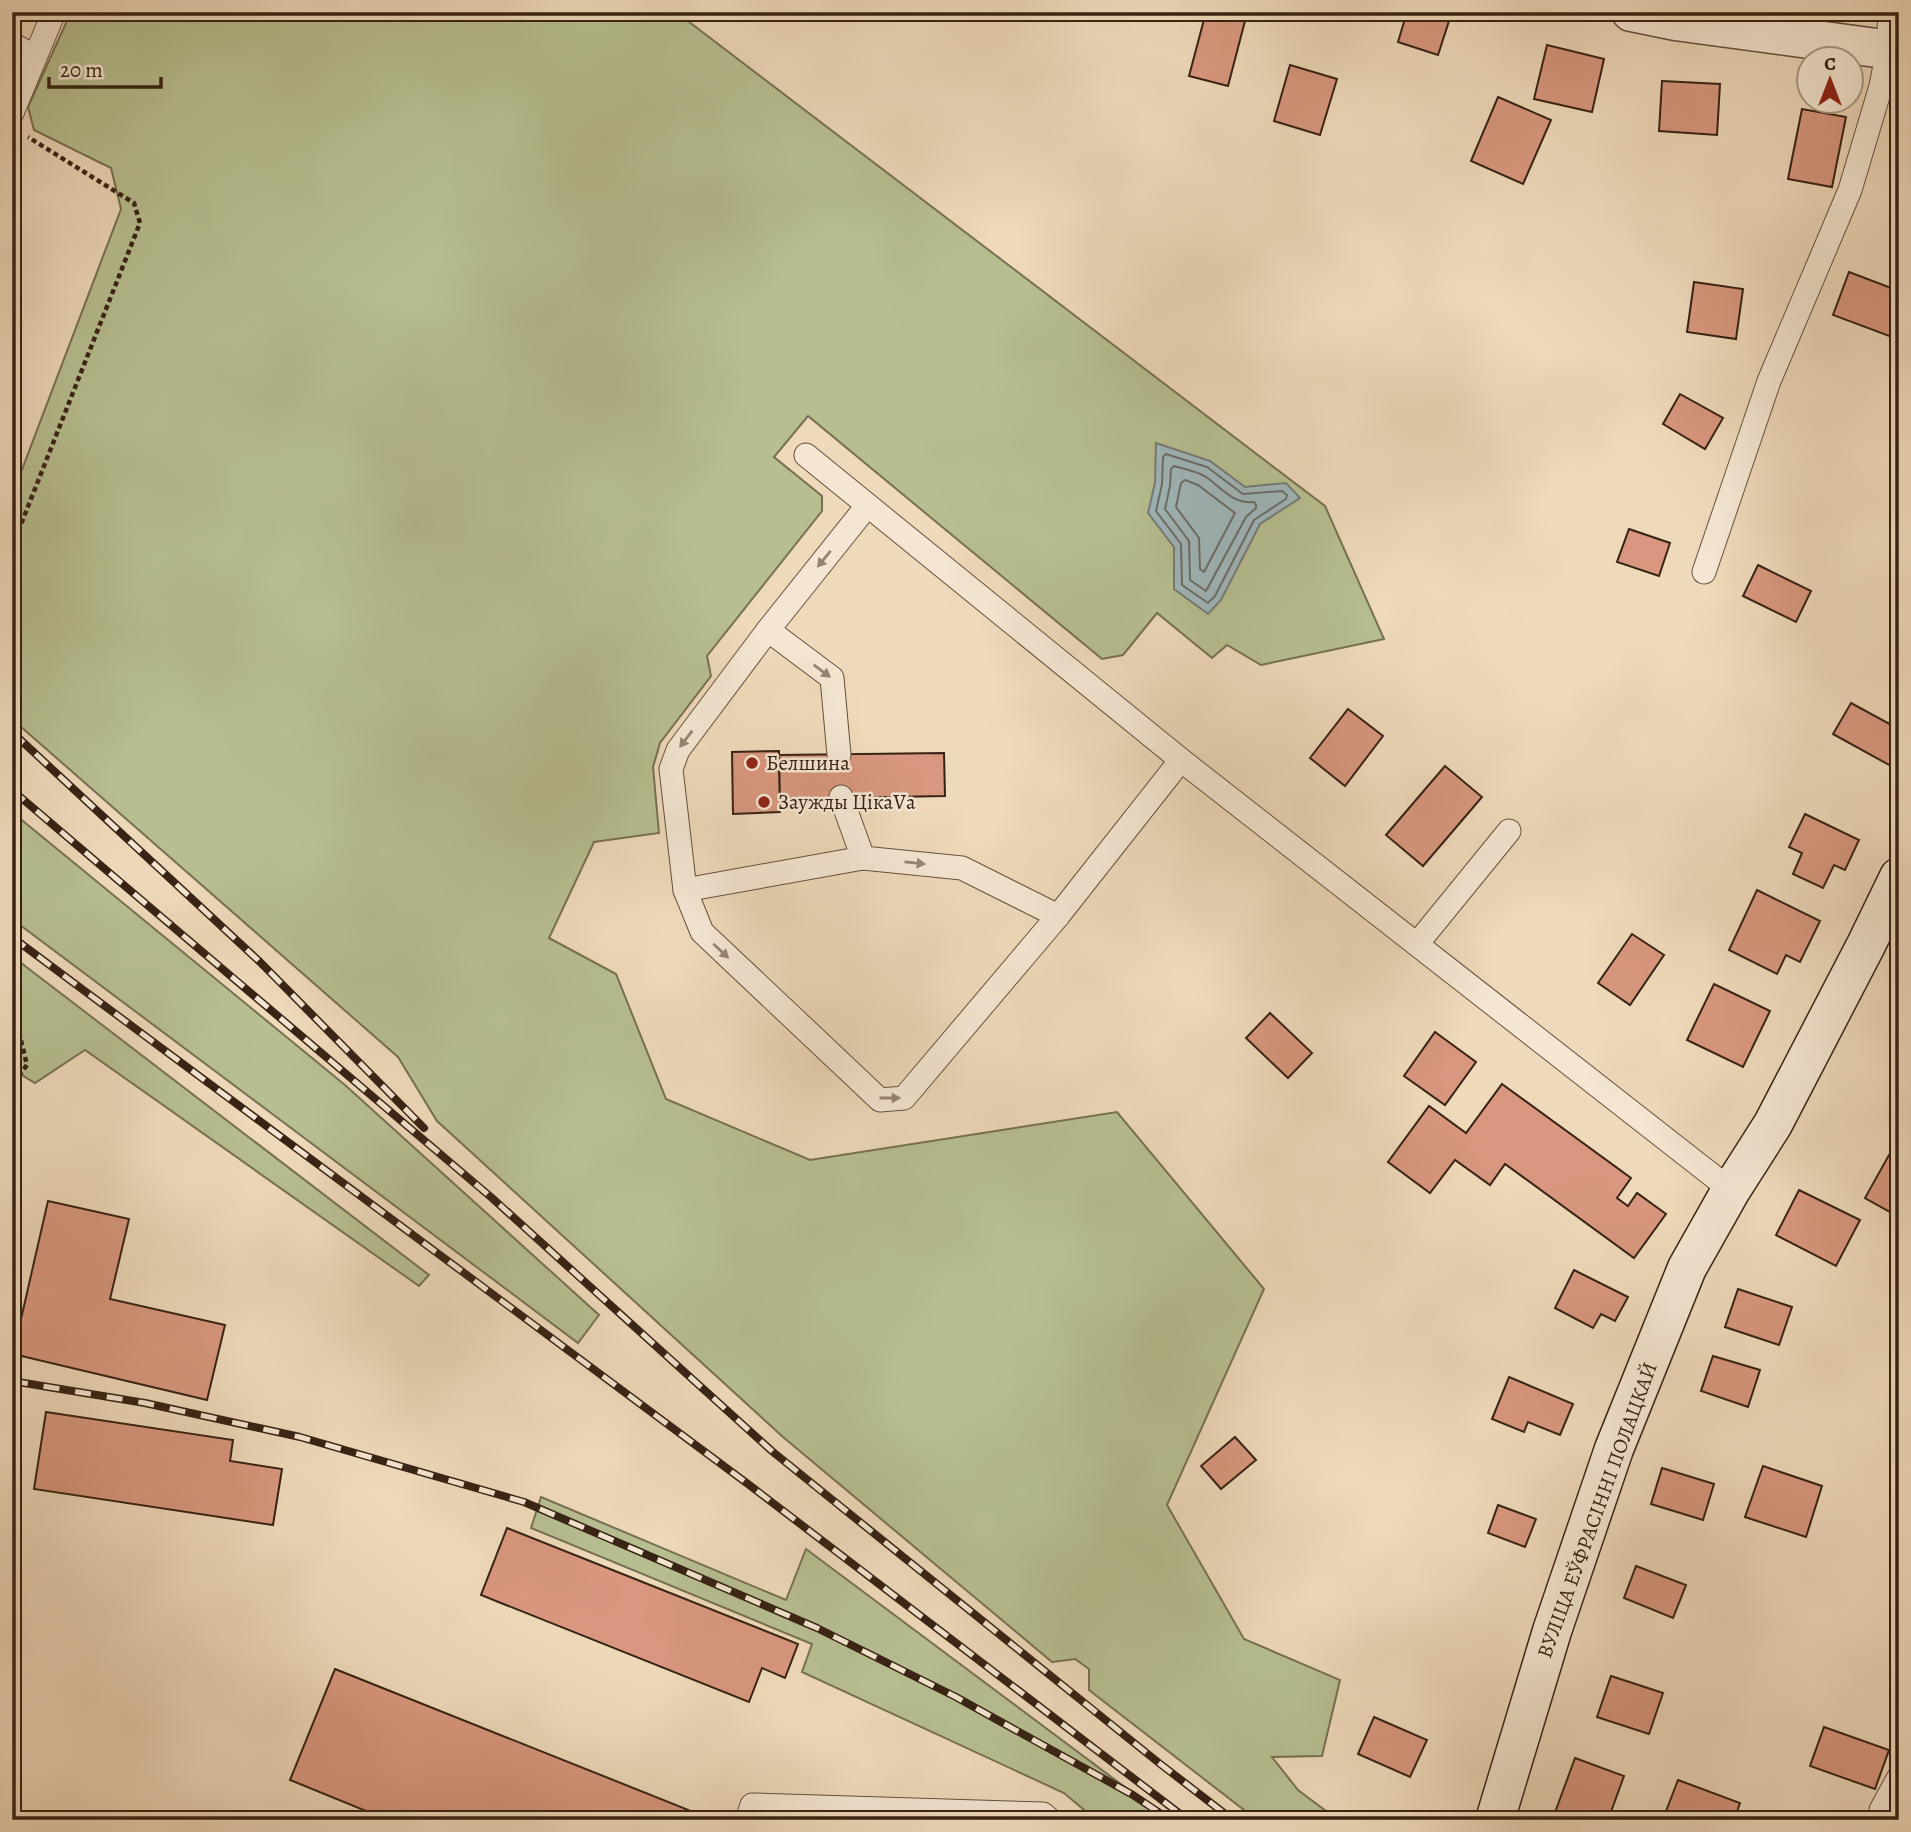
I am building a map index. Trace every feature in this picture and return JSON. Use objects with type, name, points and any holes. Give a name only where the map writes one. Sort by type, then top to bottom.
[{"type":"main road","points":[[1631,12],[1675,21],[1893,50]]},
{"type":"main road","name":"ВУЛІЦА ЕЎФРАСІННІ ПОЛАЦКАЙ","points":[[1496,1820],[1552,1631],[1614,1449],[1687,1268],[1731,1190],[1773,1124],[1899,877]]},
{"type":"lane","points":[[12,113],[54,12]]},
{"type":"lane","points":[[1704,572],[1769,380],[1850,190],[1893,50],[1890,12]]},
{"type":"lane","points":[[12,44],[35,57]]},
{"type":"lane","points":[[806,456],[1181,760],[1731,1190]]},
{"type":"lane","points":[[867,506],[768,629],[678,750],[671,769],[685,890],[702,932],[880,1100],[904,1098],[1058,916],[1181,760]]},
{"type":"lane","points":[[768,629],[832,678],[839,755]]},
{"type":"lane","points":[[841,797],[863,858]]},
{"type":"lane","points":[[1417,944],[1509,831]]},
{"type":"lane","points":[[685,890],[863,858],[962,868],[1058,916]]},
{"type":"lane","points":[[1881,1810],[1899,1777]]},
{"type":"lane","points":[[747,1820],[752,1805],[1043,1814],[1050,1820]]},
{"type":"path","points":[[12,547],[140,223],[134,203],[23,134]]},
{"type":"path","points":[[12,1017],[17,1024],[27,1065],[12,1085]]},
{"type":"green space","points":[[71,12],[676,12],[1325,506],[1384,639],[1261,665],[1227,645],[1212,658],[1157,613],[1123,655],[1102,659],[808,416],[774,457],[822,496],[822,511],[707,656],[711,676],[660,743],[653,767],[659,833],[594,842],[549,938],[616,974],[666,1099],[810,1160],[1117,1112],[1264,1289],[1167,1505],[1244,1639],[1340,1680],[1322,1756],[1272,1757],[1298,1790],[1338,1820],[1257,1820],[1089,1690],[1089,1669],[1075,1659],[1052,1662],[783,1437],[437,1121],[398,1057],[12,719],[12,496],[121,209],[111,168],[34,130],[28,107]]},
{"type":"green space","points":[[12,812],[345,1085],[599,1315],[578,1343],[12,919]]},
{"type":"green space","points":[[12,956],[429,1275],[419,1286],[85,1050],[35,1083],[12,1069]]},
{"type":"green space","points":[[541,1497],[786,1600],[806,1549],[1169,1820],[1096,1820],[1064,1793],[802,1672],[812,1644],[531,1528]]},
{"type":"water","points":[[1156,443],[1210,461],[1245,487],[1286,483],[1300,498],[1260,524],[1221,600],[1208,614],[1174,589],[1174,547],[1148,513],[1155,483]]},
{"type":"building","points":[[1206,12],[1245,21],[1228,86],[1189,76]]},
{"type":"building","points":[[1407,12],[1423,12],[1449,21],[1438,55],[1398,42]]},
{"type":"building","points":[[1547,45],[1604,59],[1592,112],[1534,99]]},
{"type":"building","points":[[1290,65],[1337,79],[1320,135],[1274,121]]},
{"type":"building","points":[[1662,81],[1720,84],[1717,135],[1659,131]]},
{"type":"building","points":[[1498,97],[1551,120],[1523,184],[1471,161]]},
{"type":"building","points":[[1801,116],[1846,117],[1832,187],[1788,179]]},
{"type":"building","points":[[1849,272],[1899,291],[1899,317],[1892,337],[1833,315]]},
{"type":"building","points":[[1694,282],[1743,289],[1736,339],[1687,332]]},
{"type":"building","points":[[1680,394],[1723,418],[1705,449],[1663,424]]},
{"type":"building","points":[[1629,529],[1670,543],[1659,576],[1617,562]]},
{"type":"building","points":[[1758,565],[1811,591],[1796,622],[1743,596]]},
{"type":"building","points":[[1851,703],[1899,729],[1899,751],[1891,766],[1833,734]]},
{"type":"building","points":[[1348,709],[1383,736],[1345,786],[1310,758]]},
{"type":"building","points":[[779,751],[780,812],[733,814],[732,752]]},
{"type":"building","points":[[944,753],[945,796],[780,799],[779,755]]},
{"type":"building","points":[[1445,766],[1482,797],[1423,866],[1386,835]]},
{"type":"building","points":[[1805,814],[1859,840],[1845,870],[1834,865],[1823,888],[1793,874],[1802,853],[1789,847]]},
{"type":"building","points":[[1757,890],[1820,921],[1800,962],[1786,955],[1777,974],[1729,950]]},
{"type":"building","points":[[1632,934],[1664,955],[1630,1005],[1598,983]]},
{"type":"building","points":[[1714,984],[1770,1011],[1743,1067],[1687,1040]]},
{"type":"building","points":[[1270,1013],[1312,1053],[1288,1078],[1246,1038]]},
{"type":"building","points":[[1435,1032],[1476,1062],[1445,1105],[1404,1076]]},
{"type":"building","points":[[1502,1084],[1631,1178],[1617,1198],[1628,1206],[1637,1193],[1666,1214],[1634,1258],[1505,1164],[1490,1185],[1455,1160],[1430,1193],[1388,1162],[1429,1106],[1466,1133]]},
{"type":"building","points":[[1899,1137],[1899,1217],[1865,1198]]},
{"type":"building","points":[[1799,1190],[1860,1220],[1836,1266],[1776,1235]]},
{"type":"building","points":[[48,1201],[129,1219],[110,1299],[225,1325],[207,1400],[13,1354]]},
{"type":"building","points":[[1574,1270],[1628,1297],[1615,1321],[1601,1314],[1593,1328],[1555,1308]]},
{"type":"building","points":[[1738,1289],[1792,1307],[1779,1345],[1725,1327]]},
{"type":"building","points":[[1713,1356],[1760,1370],[1748,1407],[1701,1391]]},
{"type":"building","points":[[1509,1377],[1573,1404],[1560,1435],[1528,1422],[1524,1432],[1492,1419]]},
{"type":"building","points":[[46,1412],[233,1440],[230,1461],[282,1469],[273,1525],[34,1489]]},
{"type":"building","points":[[1235,1437],[1256,1460],[1221,1489],[1201,1466]]},
{"type":"building","points":[[1763,1466],[1822,1486],[1806,1537],[1745,1517]]},
{"type":"building","points":[[1662,1468],[1714,1484],[1703,1520],[1651,1504]]},
{"type":"building","points":[[1498,1505],[1536,1519],[1525,1547],[1488,1533]]},
{"type":"building","points":[[507,1528],[798,1644],[785,1678],[762,1668],[749,1702],[481,1595]]},
{"type":"building","points":[[1636,1566],[1686,1585],[1673,1618],[1624,1598]]},
{"type":"building","points":[[335,1669],[696,1813],[694,1820],[388,1820],[290,1780]]},
{"type":"building","points":[[1611,1676],[1663,1693],[1649,1734],[1597,1717]]},
{"type":"building","points":[[1374,1717],[1427,1740],[1410,1777],[1358,1754]]},
{"type":"building","points":[[1824,1727],[1889,1750],[1875,1789],[1810,1766]]},
{"type":"building","points":[[1575,1758],[1624,1776],[1608,1820],[1553,1818]]},
{"type":"building","points":[[1678,1780],[1740,1803],[1734,1820],[1663,1819]]},
{"type":"railway","points":[[12,732],[260,962],[424,1128]]},
{"type":"railway","points":[[12,790],[492,1198],[773,1452],[1233,1820]]},
{"type":"railway","points":[[12,937],[748,1484],[1188,1820]]},
{"type":"railway","points":[[12,1381],[145,1403],[300,1437],[524,1502],[817,1628],[956,1697],[1133,1795],[1170,1820]]},
{"type":"place","name":"Белшина","points":[[752,763]]},
{"type":"place","name":"Заужды ЦікаVа","points":[[764,802]]}]
